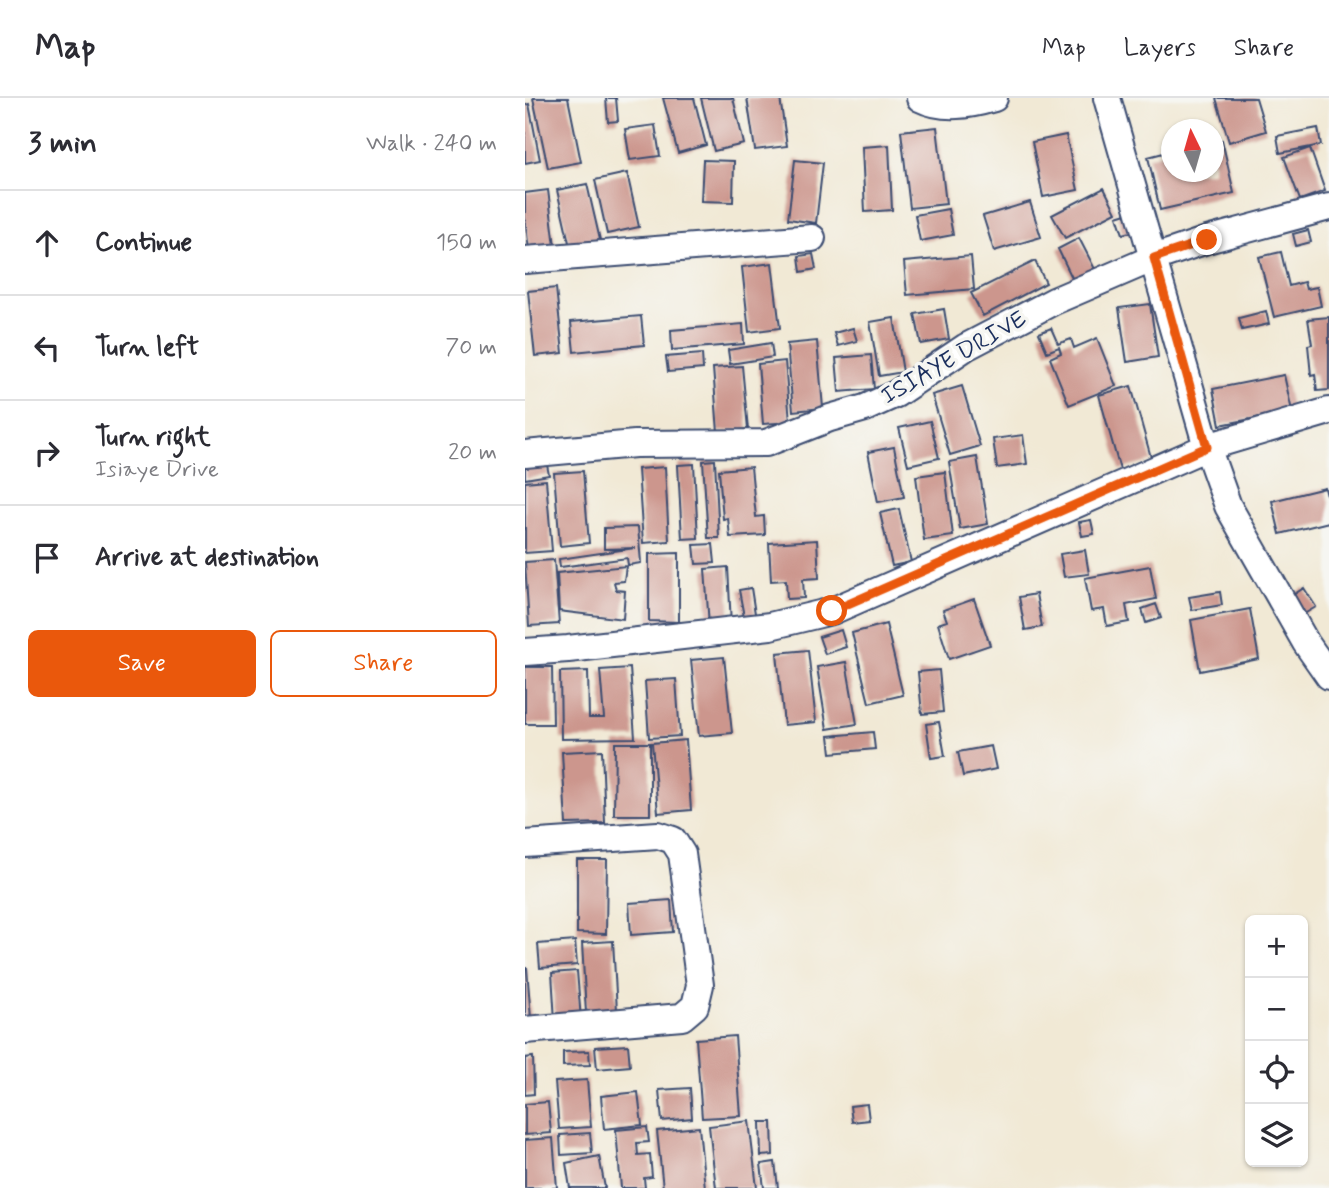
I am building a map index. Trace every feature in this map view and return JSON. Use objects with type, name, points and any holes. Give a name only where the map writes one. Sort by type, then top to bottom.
[{"type":"street","points":[[920,98],[943,104],[968,105],[994,98]]},
{"type":"street","points":[[1108,98],[1207,447],[1228,506],[1318,639],[1329,676]]},
{"type":"street","name":"ISIAYE DRIVE","points":[[525,454],[635,444],[766,443],[830,418],[865,408],[895,394],[966,347],[1054,300],[1154,258],[1207,240],[1329,207]]},
{"type":"street","points":[[525,260],[812,238]]},
{"type":"street","points":[[525,652],[770,626],[832,611],[1207,447],[1329,411]]},
{"type":"street","points":[[525,844],[658,835],[673,840],[683,854],[700,985],[695,1006],[682,1017],[525,1030]]},
{"type":"building","points":[[533,98],[568,98],[581,162],[548,168]]},
{"type":"building","points":[[606,98],[616,98],[618,121],[608,122]]},
{"type":"building","points":[[663,98],[694,98],[706,145],[678,153]]},
{"type":"building","points":[[701,98],[733,98],[744,144],[714,151]]},
{"type":"building","points":[[747,98],[780,98],[787,146],[755,150]]},
{"type":"building","points":[[1216,98],[1256,98],[1266,131],[1229,142]]},
{"type":"building","points":[[529,104],[540,160],[525,163],[525,105]]},
{"type":"building","points":[[655,125],[660,156],[630,160],[625,129]]},
{"type":"building","points":[[937,127],[946,204],[910,208],[901,131]]},
{"type":"building","points":[[1318,128],[1321,145],[1280,153],[1277,136]]},
{"type":"building","points":[[1066,135],[1078,190],[1043,197],[1032,142]]},
{"type":"building","points":[[889,145],[892,210],[865,212],[862,147]]},
{"type":"building","points":[[1310,148],[1325,191],[1300,200],[1284,157]]},
{"type":"building","points":[[1224,149],[1234,193],[1160,210],[1148,157],[1161,154],[1161,182],[1224,182]]},
{"type":"building","points":[[703,160],[734,161],[733,202],[701,201]]},
{"type":"building","points":[[795,160],[823,163],[816,223],[788,219]]},
{"type":"building","points":[[627,173],[639,227],[607,234],[595,180]]},
{"type":"building","points":[[587,184],[600,240],[570,247],[557,190]]},
{"type":"building","points":[[1104,188],[1116,212],[1065,238],[1052,215]]},
{"type":"building","points":[[548,190],[555,246],[529,250],[525,193]]},
{"type":"building","points":[[1030,202],[1041,237],[994,251],[983,216]]},
{"type":"building","points":[[948,209],[953,235],[920,241],[915,215]]},
{"type":"building","points":[[1133,211],[1139,230],[1123,234],[1117,216]]},
{"type":"building","points":[[1308,230],[1311,242],[1296,246],[1293,234]]},
{"type":"building","points":[[1079,238],[1098,275],[1076,286],[1058,249]]},
{"type":"building","points":[[1281,252],[1289,286],[1304,282],[1306,289],[1317,287],[1321,306],[1274,317],[1259,257]]},
{"type":"building","points":[[813,254],[816,269],[801,272],[799,256]]},
{"type":"building","points":[[971,256],[974,289],[907,295],[904,262]]},
{"type":"building","points":[[1035,261],[1046,283],[983,316],[971,293]]},
{"type":"building","points":[[772,263],[780,328],[749,332],[742,267]]},
{"type":"building","points":[[556,288],[563,353],[535,356],[528,291]]},
{"type":"building","points":[[1150,304],[1158,357],[1127,362],[1119,308]]},
{"type":"building","points":[[944,309],[949,339],[921,344],[915,314]]},
{"type":"building","points":[[1266,311],[1269,324],[1242,330],[1239,318]]},
{"type":"building","points":[[641,316],[644,345],[574,352],[571,322]]},
{"type":"building","points":[[1329,317],[1329,390],[1317,391],[1315,374],[1311,375],[1308,345],[1312,344],[1308,319]]},
{"type":"building","points":[[894,318],[903,372],[879,376],[870,322]]},
{"type":"building","points":[[743,324],[744,344],[672,350],[671,330]]},
{"type":"building","points":[[853,328],[857,341],[838,346],[834,333]]},
{"type":"building","points":[[1051,328],[1058,344],[1071,339],[1074,348],[1097,338],[1116,386],[1069,405],[1050,358],[1061,353],[1059,347],[1047,352],[1039,333]]},
{"type":"building","points":[[817,341],[823,408],[793,411],[787,344]]},
{"type":"building","points":[[771,343],[773,357],[730,364],[728,350]]},
{"type":"building","points":[[702,354],[703,369],[668,372],[666,357]]},
{"type":"building","points":[[871,355],[874,389],[839,392],[836,358]]},
{"type":"building","points":[[785,361],[790,422],[763,424],[758,364]]},
{"type":"building","points":[[742,366],[748,429],[718,432],[713,368]]},
{"type":"building","points":[[1284,375],[1292,411],[1220,425],[1213,389]]},
{"type":"building","points":[[962,386],[980,446],[950,455],[932,395]]},
{"type":"building","points":[[1131,386],[1152,461],[1120,470],[1099,395]]},
{"type":"building","points":[[930,421],[939,458],[908,465],[899,428]]},
{"type":"building","points":[[1023,435],[1027,464],[997,468],[993,439]]},
{"type":"building","points":[[894,447],[904,497],[878,502],[868,452]]},
{"type":"building","points":[[977,457],[988,524],[960,529],[949,462]]},
{"type":"building","points":[[546,460],[549,475],[525,479],[525,464]]},
{"type":"building","points":[[715,460],[719,538],[708,538],[703,461]]},
{"type":"building","points":[[694,464],[698,538],[682,539],[678,465]]},
{"type":"building","points":[[665,467],[669,541],[643,543],[638,469]]},
{"type":"building","points":[[751,467],[756,517],[764,516],[765,535],[730,537],[728,518],[723,519],[719,470]]},
{"type":"building","points":[[583,471],[589,543],[560,546],[554,473]]},
{"type":"building","points":[[945,472],[953,536],[924,540],[916,476]]},
{"type":"building","points":[[546,480],[552,551],[525,553],[525,482]]},
{"type":"building","points":[[1325,488],[1329,504],[1329,522],[1280,534],[1272,501]]},
{"type":"building","points":[[899,509],[911,562],[892,566],[880,513]]},
{"type":"building","points":[[1091,520],[1094,534],[1082,536],[1079,522]]},
{"type":"building","points":[[638,527],[641,563],[628,565],[627,558],[560,567],[559,559],[635,548],[604,549],[604,528]]},
{"type":"building","points":[[817,540],[819,578],[803,579],[804,598],[787,599],[786,580],[771,581],[769,543]]},
{"type":"building","points":[[713,544],[715,563],[696,564],[694,545]]},
{"type":"building","points":[[1085,550],[1089,574],[1064,577],[1060,554]]},
{"type":"building","points":[[679,553],[679,622],[649,621],[649,554]]},
{"type":"building","points":[[554,560],[559,624],[529,626],[525,562]]},
{"type":"building","points":[[626,566],[624,581],[614,582],[616,590],[625,591],[623,619],[559,611],[557,573]]},
{"type":"building","points":[[1150,566],[1156,599],[1126,605],[1129,622],[1107,626],[1104,609],[1091,611],[1085,578]]},
{"type":"building","points":[[728,567],[731,625],[709,626],[705,569]]},
{"type":"building","points":[[751,588],[756,620],[745,622],[739,590]]},
{"type":"building","points":[[1304,588],[1316,607],[1304,614],[1293,595]]},
{"type":"building","points":[[1220,592],[1222,605],[1192,610],[1189,597]]},
{"type":"building","points":[[1036,594],[1042,627],[1025,630],[1019,597]]},
{"type":"building","points":[[974,599],[990,645],[949,659],[938,624],[947,621],[943,610]]},
{"type":"building","points":[[1156,604],[1161,618],[1146,623],[1142,609]]},
{"type":"building","points":[[1250,609],[1259,659],[1200,671],[1191,620]]},
{"type":"building","points":[[886,624],[903,695],[869,703],[852,633]]},
{"type":"building","points":[[841,630],[846,647],[825,654],[819,637]]},
{"type":"building","points":[[808,650],[816,722],[784,725],[777,653]]},
{"type":"building","points":[[724,657],[732,733],[699,736],[691,660]]},
{"type":"building","points":[[846,662],[857,724],[827,729],[817,667]]},
{"type":"building","points":[[525,667],[552,667],[553,724],[525,724]]},
{"type":"building","points":[[630,668],[635,738],[561,739],[560,672],[588,671],[589,718],[604,718],[600,670]]},
{"type":"building","points":[[939,670],[943,712],[922,714],[918,672]]},
{"type":"building","points":[[676,679],[680,736],[649,738],[645,681]]},
{"type":"building","points":[[939,722],[945,756],[931,758],[926,724]]},
{"type":"building","points":[[873,732],[875,749],[831,753],[829,736]]},
{"type":"building","points":[[686,740],[691,810],[658,813],[652,743]]},
{"type":"building","points":[[615,743],[650,743],[650,815],[614,815]]},
{"type":"building","points":[[991,746],[996,769],[963,776],[958,752]]},
{"type":"building","points":[[602,750],[605,823],[566,824],[562,752]]},
{"type":"building","points":[[577,860],[607,860],[606,934],[577,933]]},
{"type":"building","points":[[671,900],[673,932],[631,935],[629,903]]},
{"type":"building","points":[[575,941],[577,965],[540,968],[538,944]]},
{"type":"building","points":[[613,941],[617,1011],[586,1013],[582,943]]},
{"type":"building","points":[[527,968],[531,1019],[525,1019]]},
{"type":"building","points":[[577,971],[581,1020],[555,1021],[552,973]]},
{"type":"building","points":[[735,1036],[741,1116],[702,1118],[696,1039]]},
{"type":"building","points":[[628,1045],[630,1066],[597,1069],[595,1047]]},
{"type":"building","points":[[589,1051],[590,1065],[563,1066],[563,1052]]},
{"type":"building","points":[[533,1057],[534,1094],[525,1095],[525,1058]]},
{"type":"building","points":[[587,1080],[591,1127],[559,1129],[555,1082]]},
{"type":"building","points":[[690,1088],[692,1118],[662,1121],[659,1090]]},
{"type":"building","points":[[638,1092],[642,1125],[604,1129],[601,1096]]},
{"type":"building","points":[[548,1102],[551,1133],[525,1135],[525,1104]]},
{"type":"building","points":[[867,1104],[869,1120],[852,1122],[850,1106]]},
{"type":"building","points":[[749,1121],[757,1188],[716,1188],[709,1126]]},
{"type":"building","points":[[760,1122],[772,1122],[773,1155],[761,1156]]},
{"type":"building","points":[[647,1127],[649,1142],[637,1143],[638,1155],[650,1154],[652,1177],[644,1178],[645,1188],[621,1188],[616,1130]]},
{"type":"building","points":[[699,1127],[705,1188],[663,1188],[657,1131]]},
{"type":"building","points":[[590,1133],[592,1153],[561,1155],[560,1135]]},
{"type":"building","points":[[553,1138],[557,1188],[525,1188],[525,1140]]},
{"type":"building","points":[[599,1156],[605,1188],[570,1188],[566,1163]]},
{"type":"building","points":[[775,1162],[778,1188],[764,1188],[761,1164]]},
{"type":"route","points":[[832,611],[1207,447],[1154,258],[1207,240]]}]
